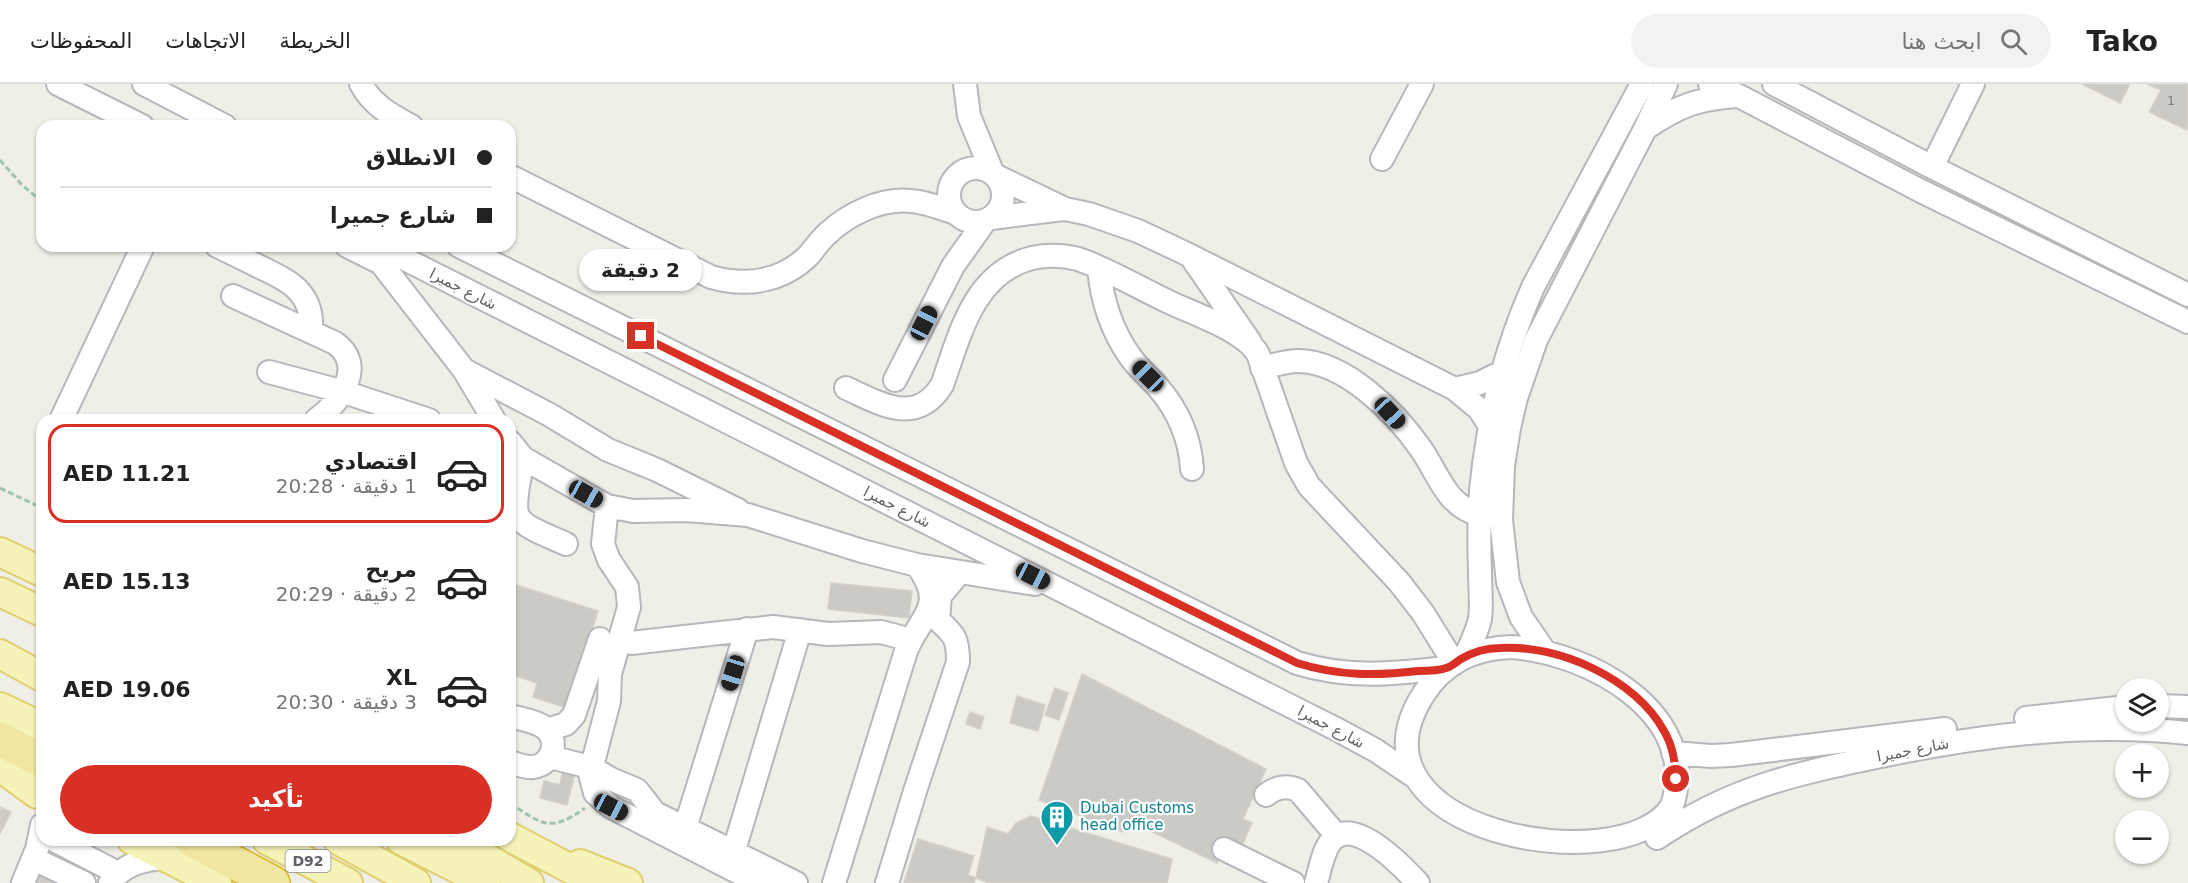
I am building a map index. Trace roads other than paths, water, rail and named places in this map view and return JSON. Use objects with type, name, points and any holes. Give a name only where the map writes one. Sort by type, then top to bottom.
[{"type":"highway","points":[[0,739],[36,758]]},
{"type":"highway","points":[[179,849],[273,883]]},
{"type":"main road","points":[[0,552],[36,570]]},
{"type":"main road","points":[[0,592],[36,609]]},
{"type":"main road","points":[[0,634],[36,652]]},
{"type":"main road","points":[[0,654],[36,674]]},
{"type":"main road","points":[[0,707],[36,724]]},
{"type":"main road","points":[[0,767],[36,792]]},
{"type":"main road","points":[[0,784],[36,794]]},
{"type":"main road","points":[[516,840],[597,883]]},
{"type":"main road","points":[[163,846],[179,849],[217,883]]},
{"type":"main road","name":"D92","points":[[278,846],[348,883]]},
{"type":"main road","points":[[349,846],[416,883]]},
{"type":"main road","points":[[413,846],[486,883]]},
{"type":"main road","points":[[466,846],[523,880]]},
{"type":"main road","points":[[549,856],[591,868],[628,883]]},
{"type":"street","points":[[58,84],[129,120]]},
{"type":"street","points":[[145,84],[214,120]]},
{"type":"street","points":[[361,84],[380,108],[401,120]]},
{"type":"street","points":[[895,380],[953,266],[988,219],[996,213],[1002,200],[1001,186],[993,175],[969,116],[965,84]]},
{"type":"street","points":[[1382,159],[1422,84]]},
{"type":"street","points":[[1620,125],[1624,107],[1623,84]]},
{"type":"street","points":[[1460,837],[1431,810],[1418,790],[1412,775],[1408,744],[1415,710],[1427,688],[1455,663],[1475,637],[1480,617],[1480,514],[1490,426],[1502,372],[1520,317],[1533,287],[1642,84]]},
{"type":"street","points":[[1545,652],[1521,617],[1508,582],[1502,510],[1503,466],[1509,428],[1519,388],[1536,340],[1666,84]]},
{"type":"street","points":[[1710,84],[1739,96],[1921,190],[2188,322]]},
{"type":"street","points":[[1774,84],[1932,167],[2188,295]]},
{"type":"street","points":[[1932,167],[1974,84]]},
{"type":"street","points":[[1645,129],[1672,110],[1683,106],[1715,98],[1739,96]]},
{"type":"street","points":[[86,98],[96,118],[100,120]]},
{"type":"street","points":[[953,266],[956,214],[948,193],[955,178],[969,116]]},
{"type":"street","points":[[516,179],[711,277],[736,283],[763,281],[787,271],[808,255],[827,234],[851,216],[879,204],[909,200],[955,178],[961,172],[974,168],[987,170],[993,175],[1065,208],[1121,225],[1189,255],[1455,389],[1479,409],[1490,426]]},
{"type":"street","points":[[909,200],[932,205],[970,222],[1065,208]]},
{"type":"street","points":[[64,414],[140,252]]},
{"type":"street","points":[[229,252],[296,287],[309,308],[311,332]]},
{"type":"street","points":[[359,252],[381,263],[465,370],[491,414]]},
{"type":"street","name":"شارع جميرا","points":[[391,252],[1346,734],[1412,775]]},
{"type":"street","points":[[471,252],[1297,663],[1315,669],[1353,675],[1372,675],[1455,663],[1500,648],[1527,648],[1545,652],[1581,663],[1630,692],[1655,716],[1673,753]]},
{"type":"street","points":[[1189,255],[1252,345],[1296,463],[1309,486],[1399,582],[1455,663]]},
{"type":"street","points":[[846,388],[891,407],[908,409],[924,404],[942,385],[976,298],[997,275],[1025,260],[1050,256],[1076,259],[1099,269],[1224,328],[1252,345]]},
{"type":"street","points":[[1099,269],[1104,299],[1114,328],[1134,361],[1173,406],[1189,443],[1192,469]]},
{"type":"street","points":[[233,296],[334,343],[345,352],[350,372],[344,392],[323,414]]},
{"type":"street","points":[[1262,368],[1285,362],[1304,361],[1322,364],[1344,375],[1373,397],[1406,430],[1420,448],[1449,496],[1463,508],[1480,514]]},
{"type":"street","points":[[465,370],[550,415],[608,450],[657,470],[748,515],[862,551],[917,565],[1054,587]]},
{"type":"street","points":[[269,372],[344,392],[411,414]]},
{"type":"street","points":[[1455,389],[1480,383],[1502,372]]},
{"type":"street","points":[[516,450],[607,506],[633,511],[686,510],[748,515]]},
{"type":"street","points":[[516,450],[516,507],[520,519],[530,527],[566,544]]},
{"type":"street","points":[[607,506],[603,544],[609,560],[629,593],[629,607],[609,674],[609,701]]},
{"type":"street","points":[[633,511],[619,525],[614,548],[624,560],[640,590],[638,614],[622,679],[609,701],[590,767],[592,787],[599,798],[611,807],[731,860],[796,883]]},
{"type":"street","points":[[917,565],[927,579],[931,593],[932,619]]},
{"type":"street","points":[[834,883],[911,640],[932,619],[940,596],[960,572]]},
{"type":"street","points":[[887,883],[958,662],[955,635],[932,619]]},
{"type":"street","points":[[631,643],[773,627],[828,633],[881,632],[911,640]]},
{"type":"street","points":[[685,828],[747,629]]},
{"type":"street","points":[[731,860],[800,630]]},
{"type":"street","points":[[550,743],[564,738],[572,731],[600,639]]},
{"type":"street","points":[[2169,706],[2188,707]]},
{"type":"street","name":"شارع جميرا","points":[[2115,708],[1731,755],[1673,753],[1676,779],[1674,799],[1668,818],[1646,847],[1699,811],[1766,783],[1800,773],[1966,739],[2048,730],[2114,729],[2188,734]]},
{"type":"street","points":[[516,718],[539,724],[550,743],[613,780],[637,790],[655,813],[685,828],[759,883]]},
{"type":"street","points":[[516,763],[534,767],[546,762],[550,743]]},
{"type":"street","points":[[1266,795],[1278,788],[1298,790],[1337,836]]},
{"type":"street","points":[[1316,883],[1329,845],[1337,836],[1350,833],[1362,837],[1395,860],[1419,883]]},
{"type":"street","points":[[23,883],[40,846]]},
{"type":"street","points":[[65,846],[114,878],[138,862],[179,849]]},
{"type":"street","points":[[1222,853],[1289,881]]},
{"type":"street","points":[[34,859],[84,883]]},
{"type":"place","name":"Dubai Customs head office","points":[[1057,846]]}]
